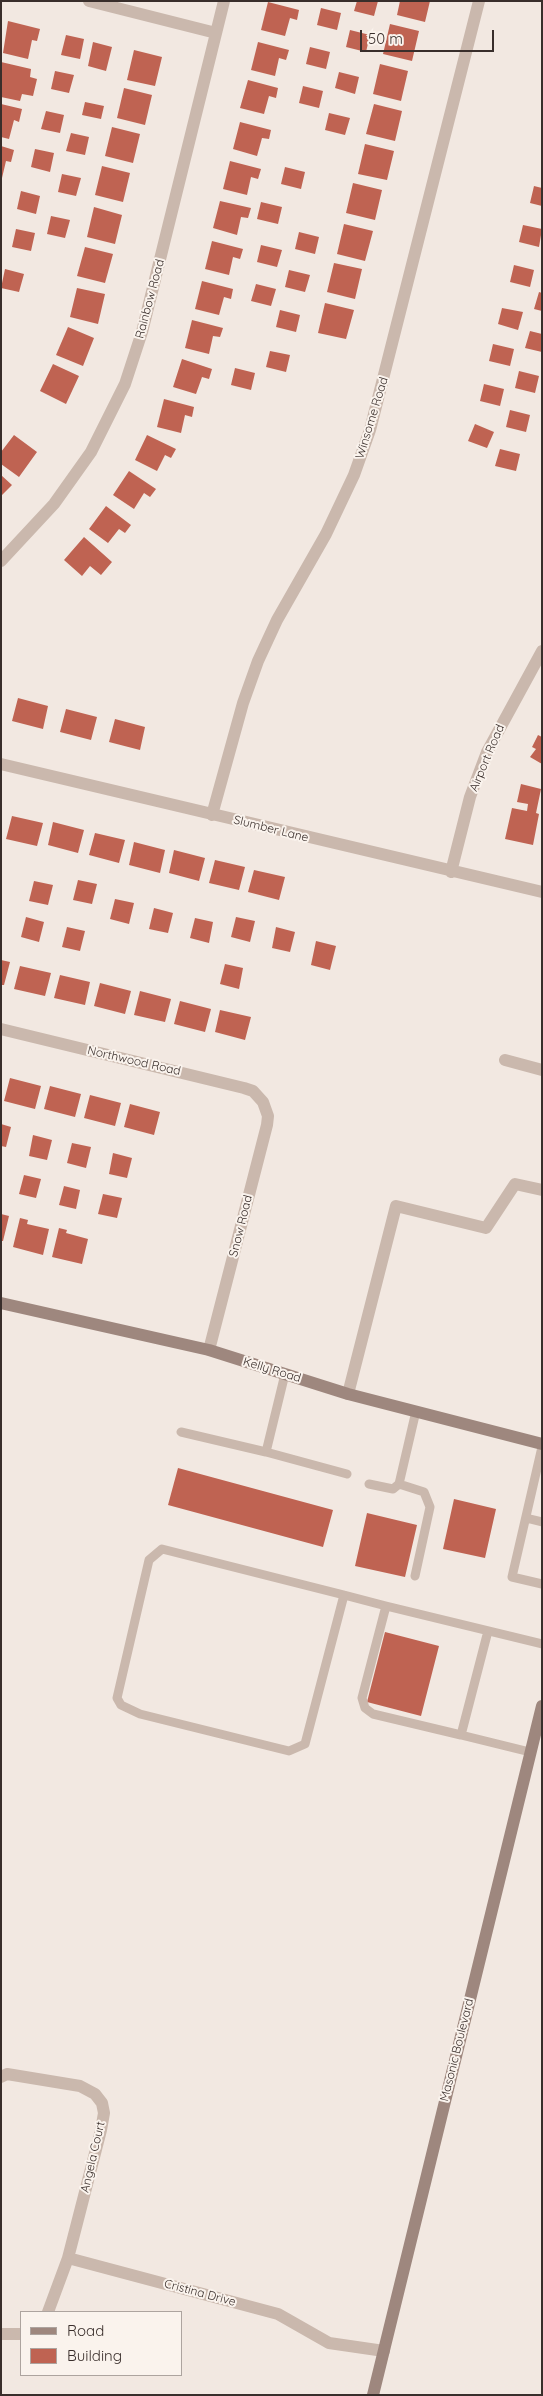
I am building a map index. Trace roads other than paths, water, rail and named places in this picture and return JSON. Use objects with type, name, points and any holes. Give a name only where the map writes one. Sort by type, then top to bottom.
[{"type":"street","points":[[89,1],[216,33]]},
{"type":"street","name":"Rainbow Road","points":[[1,561],[54,504],[91,452],[124,384],[142,332],[224,1]]},
{"type":"street","name":"Winsome Road","points":[[212,815],[243,703],[258,661],[277,620],[326,534],[354,475],[370,430],[479,1]]},
{"type":"street","name":"Airport Road","points":[[451,872],[470,797],[487,752],[542,651]]},
{"type":"street","name":"Slumber Lane","points":[[1,764],[542,892]]},
{"type":"street","name":"Northwood Road","points":[[1,1029],[244,1088],[253,1091],[263,1102]]},
{"type":"street","points":[[505,1060],[542,1070]]},
{"type":"street","name":"Snow Road","points":[[208,1350],[268,1116],[263,1102]]},
{"type":"street","points":[[348,1394],[396,1206],[486,1228],[515,1184],[542,1190]]},
{"type":"street","name":"Kelly Road","points":[[1,1303],[208,1350],[348,1394],[542,1446]]},
{"type":"street","name":"Masonic Boulevard","points":[[373,2395],[542,1706]]},
{"type":"street","name":"Angela Court","points":[[1,2077],[7,2074],[80,2086],[95,2094],[102,2103],[104,2113],[101,2130],[68,2258]]},
{"type":"street","points":[[48,2311],[68,2258]]},
{"type":"street","name":"Cristina Drive","points":[[68,2258],[278,2314],[328,2343],[384,2351]]},
{"type":"street","points":[[1,2334],[20,2334]]},
{"type":"lane","points":[[266,1452],[285,1374]]},
{"type":"lane","points":[[369,1484],[393,1490],[399,1484],[416,1411]]},
{"type":"lane","points":[[181,1432],[347,1474]]},
{"type":"lane","points":[[542,1446],[512,1577],[542,1584]]},
{"type":"lane","points":[[399,1484],[424,1492],[430,1507],[415,1576]]},
{"type":"lane","points":[[526,1518],[542,1522]]},
{"type":"lane","points":[[344,1595],[305,1744],[289,1751],[140,1714],[122,1706],[117,1698],[148,1560],[162,1550],[344,1595],[386,1606],[542,1644]]},
{"type":"lane","points":[[386,1606],[362,1698],[365,1708],[373,1714],[530,1752]]},
{"type":"lane","points":[[461,1735],[488,1631]]}]
